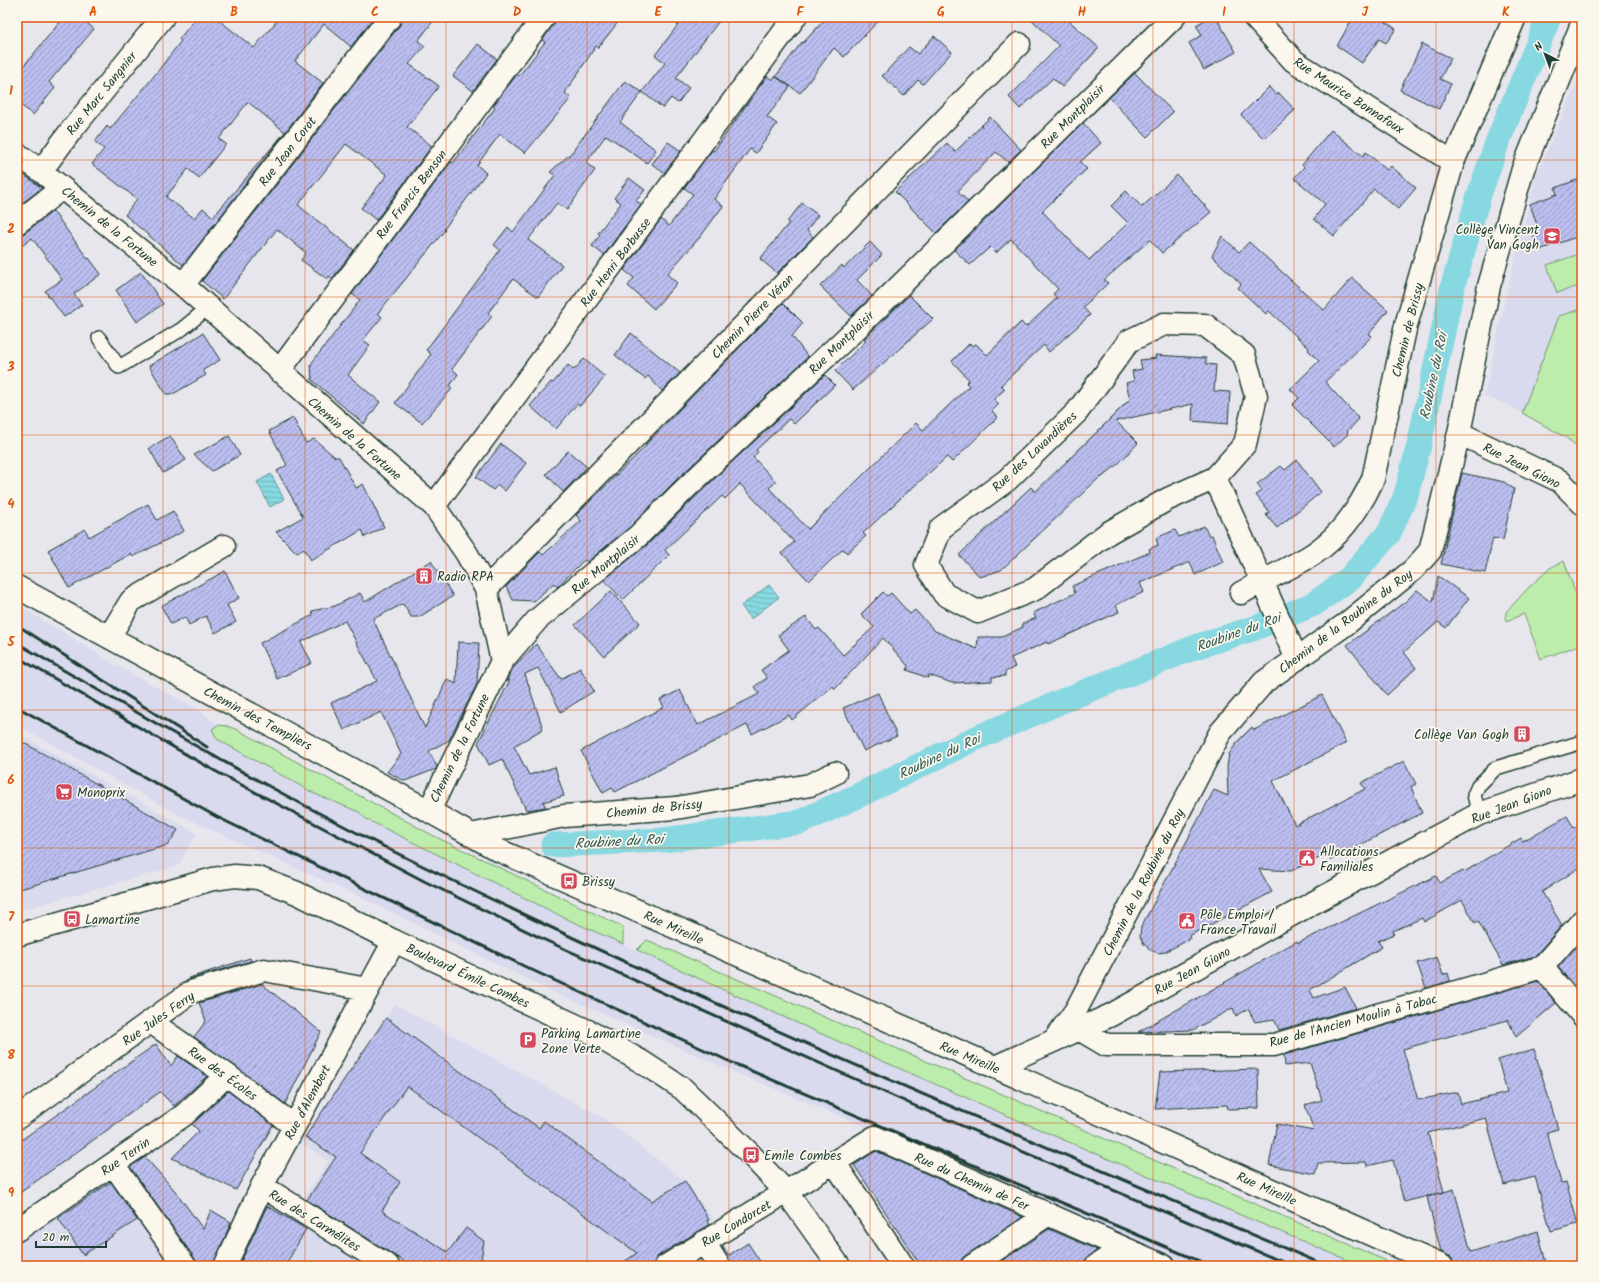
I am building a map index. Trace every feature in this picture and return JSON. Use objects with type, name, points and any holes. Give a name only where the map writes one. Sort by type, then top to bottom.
[{"type":"street","name":"Rue Marc Sangnier","points":[[41,171],[70,132],[163,17]]},
{"type":"street","name":"Rue Jean Corot","points":[[183,285],[390,17]]},
{"type":"street","name":"Rue Francis Benson","points":[[279,370],[544,17]]},
{"type":"street","name":"Rue Henri Barbusse","points":[[434,506],[795,17]]},
{"type":"street","name":"Rue Montplaisir","points":[[502,661],[538,620],[638,536],[685,489],[859,326],[1174,17]]},
{"type":"street","name":"Rue Maurice Bonnafoux","points":[[1254,17],[1294,61],[1454,162]]},
{"type":"street","name":"Chemin de Brissy","points":[[1241,593],[1264,586],[1308,557],[1329,540],[1348,521],[1363,501],[1370,484],[1406,325],[1454,162],[1515,17]]},
{"type":"street","name":"Chemin de la Roubine du Roy","points":[[1055,1039],[1076,1010],[1220,733],[1293,651],[1346,624],[1407,575],[1430,551],[1459,433],[1489,286],[1523,169],[1582,24]]},
{"type":"street","name":"Chemin Pierre Véran","points":[[486,589],[1019,44]]},
{"type":"street","name":"Chemin de la Fortune","points":[[17,154],[41,171],[183,285],[434,506],[467,554],[486,589],[502,661],[429,810]]},
{"type":"street","points":[[17,223],[62,188]]},
{"type":"street","name":"Rue des Lavandières","points":[[1164,324],[1206,325],[1244,355],[1256,396],[1245,444],[1215,478],[1168,499],[1108,533],[1035,588],[978,612],[944,594],[926,565],[941,528],[1007,480],[1077,412],[1129,341],[1164,324]]},
{"type":"street","name":"Rue Jean Giono","points":[[1459,433],[1560,481],[1582,502]]},
{"type":"street","points":[[1215,478],[1293,651]]},
{"type":"street","points":[[109,637],[130,601],[224,546]]},
{"type":"street","name":"Chemin des Templiers","points":[[17,587],[429,810],[498,850]]},
{"type":"street","name":"Chemin de Brissy","points":[[470,835],[564,816],[676,808],[810,785],[835,773]]},
{"type":"street","name":"Rue Jean Giono","points":[[995,1068],[1055,1039],[1112,1015],[1320,899],[1479,814],[1582,779]]},
{"type":"street","name":"Rue Mireille","points":[[498,850],[1442,1266]]},
{"type":"street","name":"Boulevard Émile Combes","points":[[17,935],[213,879],[235,876],[258,878],[296,893],[394,941],[590,1032],[642,1062],[683,1089],[714,1117],[787,1193],[839,1266]]},
{"type":"street","points":[[1582,921],[1542,967],[1582,1015]]},
{"type":"street","name":"Rue d'Alembert","points":[[225,1266],[262,1186],[394,941]]},
{"type":"street","name":"Rue de l'Ancien Moulin à Tabac","points":[[1078,1029],[1106,1044],[1274,1045],[1542,967]]},
{"type":"street","name":"Rue Jules Ferry","points":[[17,1118],[191,992],[264,970],[367,989]]},
{"type":"street","name":"Rue des Écoles","points":[[151,1022],[227,1075],[294,1126]]},
{"type":"street","name":"Rue Terrin","points":[[17,1230],[184,1115],[227,1075]]},
{"type":"street","name":"Rue du Chemin de Fer","points":[[787,1193],[875,1137],[1164,1266]]},
{"type":"street","points":[[834,1162],[903,1266]]},
{"type":"street","points":[[112,1164],[185,1266]]},
{"type":"street","name":"Rue des Carmélites","points":[[262,1186],[388,1266]]},
{"type":"street","name":"Rue Condorcet","points":[[666,1266],[787,1193]]},
{"type":"street","points":[[972,1266],[1047,1215]]},
{"type":"street","points":[[704,1242],[719,1266]]},
{"type":"street","points":[[1096,1266],[1123,1248]]},
{"type":"lane","points":[[100,338],[119,367],[182,329],[209,308]]},
{"type":"lane","points":[[1479,814],[1474,795],[1478,786],[1496,768],[1582,742]]},
{"type":"shaded area","name":"Collège Vincent Van Gogh","points":[[1582,71],[1582,447],[1566,434],[1509,406],[1484,396],[1506,295],[1536,176]]},
{"type":"shaded area","points":[[17,604],[116,665],[201,711],[218,725],[212,729],[315,794],[359,812],[366,819],[569,920],[936,1085],[1362,1266],[1189,1266],[1060,1209],[732,1071],[551,991],[364,899],[175,813],[17,725]]},
{"type":"shaded area","name":"Monoprix","points":[[17,733],[197,833],[178,866],[17,911]]},
{"type":"shaded area","points":[[395,1004],[607,1120],[685,1181],[713,1219],[639,1266],[406,1266],[304,1198],[328,1161],[300,1142]]},
{"type":"shaded area","points":[[115,1175],[177,1266],[17,1266],[17,1241]]},
{"type":"shaded area","points":[[266,1203],[373,1266],[241,1266],[249,1252],[242,1246]]},
{"type":"green space","points":[[1579,254],[1582,263],[1582,285],[1557,293],[1547,265]]},
{"type":"green space","points":[[1582,309],[1582,450],[1565,437],[1522,413],[1559,316]]},
{"type":"green space","points":[[1564,561],[1582,610],[1582,644],[1541,659],[1524,614],[1506,621],[1506,612],[1529,587],[1550,568]]},
{"type":"green space","points":[[218,725],[227,726],[238,730],[434,836],[623,927],[623,944],[569,920],[366,819],[359,812],[315,794],[217,739],[212,729]]},
{"type":"green space","points":[[647,940],[1398,1266],[1362,1266],[998,1111],[817,1032],[637,950]]},
{"type":"water","points":[[271,474],[284,499],[270,507],[257,482]]},
{"type":"water","points":[[769,585],[779,597],[751,619],[741,606]]},
{"type":"building","points":[[64,17],[80,17],[94,29],[49,82],[55,88],[33,115],[17,102],[17,74]]},
{"type":"building","points":[[197,17],[215,17],[254,48],[280,17],[374,17],[351,47],[324,24],[295,61],[323,83],[183,265],[125,215],[137,199],[92,164],[104,149],[95,142],[107,126],[110,129],[150,81],[181,41],[179,39]],"holes":[[[248,102],[285,132],[213,217],[203,208],[194,218],[166,197],[188,169],[199,178],[226,144],[219,139]]]},
{"type":"building","points":[[402,17],[436,17],[418,41],[425,46],[409,64],[439,86],[407,127],[432,146],[376,220],[361,208],[387,175],[346,144],[298,205],[354,250],[332,279],[329,276],[327,279],[301,260],[306,253],[277,229],[223,299],[202,281],[400,25]]},
{"type":"building","points":[[556,17],[622,17],[598,48],[596,46],[565,93],[571,98],[525,153],[500,134],[477,165],[486,173],[444,229],[445,230],[378,313],[382,317],[363,340],[370,345],[348,375],[380,402],[364,424],[312,380],[311,364],[360,300],[352,294],[451,162],[453,163],[495,108],[493,106],[517,74],[519,76],[545,42],[542,40],[554,24]]},
{"type":"building","points":[[684,17],[722,17],[676,78],[689,88],[678,103],[671,98],[663,108],[642,92],[665,63],[655,55]]},
{"type":"building","points":[[827,17],[882,17],[844,57],[834,48],[800,93],[776,76],[802,42],[803,43]]},
{"type":"building","points":[[1029,17],[1065,17],[1099,48],[1062,87],[1053,78],[1020,109],[1009,97],[1059,46]]},
{"type":"building","points":[[1211,17],[1216,17],[1236,52],[1204,70],[1189,43],[1202,35],[1196,25]]},
{"type":"building","points":[[1353,17],[1379,17],[1396,29],[1386,43],[1379,39],[1362,63],[1337,46]]},
{"type":"building","points":[[934,36],[952,52],[923,84],[918,80],[904,96],[882,76],[909,47],[918,54]]},
{"type":"building","points":[[478,44],[497,59],[473,91],[453,76]]},
{"type":"building","points":[[1422,44],[1451,58],[1440,79],[1451,84],[1439,109],[1400,90]]},
{"type":"building","points":[[1135,73],[1173,112],[1147,137],[1109,98]]},
{"type":"building","points":[[767,76],[772,80],[775,76],[790,87],[767,117],[777,124],[756,153],[750,149],[714,199],[723,206],[701,236],[667,274],[677,283],[654,309],[628,286],[634,278],[624,270],[661,219],[669,226],[693,194],[684,188],[712,150],[714,151]]},
{"type":"building","points":[[625,81],[642,92],[620,122],[656,150],[647,163],[606,135],[586,163],[595,170],[567,210],[557,203],[528,240],[562,265],[538,297],[513,279],[488,313],[492,316],[452,369],[458,374],[450,386],[452,389],[422,423],[395,403],[431,354],[426,350],[500,250],[494,245],[508,227],[513,232],[555,175],[550,172],[572,152]]},
{"type":"building","points":[[1269,87],[1276,95],[1279,93],[1295,110],[1264,139],[1241,115]]},
{"type":"building","points":[[990,117],[1021,150],[1008,162],[996,152],[958,191],[968,202],[936,233],[895,192],[947,143],[955,152]]},
{"type":"building","points":[[1083,123],[1101,143],[1080,162],[1087,169],[1042,211],[1089,260],[1128,223],[1111,206],[1126,191],[1142,207],[1177,175],[1211,212],[1162,253],[1150,240],[1104,280],[1108,283],[1083,307],[1090,315],[1049,352],[1044,345],[1001,385],[1005,389],[994,399],[999,404],[992,411],[998,417],[952,462],[947,457],[863,533],[866,536],[847,553],[843,549],[809,581],[782,553],[794,542],[740,484],[725,499],[722,496],[665,550],[669,555],[623,600],[604,580],[647,545],[694,498],[825,375],[835,385],[794,424],[789,419],[756,450],[758,452],[753,457],[776,482],[769,488],[808,529],[916,423],[923,430],[969,386],[966,383],[969,380],[952,361],[970,343],[972,346],[976,344],[987,355],[1021,322],[1026,327],[1057,298],[1053,294],[1058,289],[1011,239],[996,253],[990,247],[970,265],[954,250]]},
{"type":"building","points":[[1331,130],[1363,156],[1366,152],[1387,170],[1391,166],[1416,188],[1398,209],[1374,189],[1334,236],[1314,219],[1325,204],[1294,178],[1304,167],[1302,165]]},
{"type":"building","points":[[668,142],[681,151],[664,173],[652,164]]},
{"type":"building","points":[[17,170],[42,188],[17,207]]},
{"type":"building","points":[[629,178],[645,190],[636,201],[641,204],[604,255],[592,246],[600,235],[598,233],[621,203],[614,198]]},
{"type":"building","points":[[1582,178],[1582,235],[1539,250],[1531,231],[1538,228],[1530,204],[1557,194],[1555,188]]},
{"type":"building","points":[[802,203],[818,215],[807,230],[813,237],[777,273],[760,259],[789,223],[787,222]]},
{"type":"building","points":[[53,211],[88,259],[89,258],[101,274],[74,294],[82,305],[64,317],[45,291],[62,280],[54,268],[32,238],[17,250],[17,235],[25,233]]},
{"type":"building","points":[[1222,236],[1239,252],[1249,242],[1324,310],[1352,278],[1388,310],[1369,334],[1372,336],[1325,382],[1359,419],[1347,432],[1348,434],[1334,447],[1292,405],[1299,398],[1290,389],[1319,361],[1308,350],[1309,348],[1269,311],[1266,314],[1238,288],[1241,284],[1212,256]]},
{"type":"building","points":[[870,242],[882,255],[857,280],[872,296],[851,316],[820,286],[842,265],[844,268]]},
{"type":"building","points":[[141,272],[163,304],[137,322],[116,290]]},
{"type":"building","points":[[909,295],[933,319],[853,390],[835,371],[866,341],[864,339]]},
{"type":"building","points":[[783,303],[803,323],[792,336],[808,357],[676,480],[630,527],[587,562],[585,560],[583,561],[557,587],[554,583],[534,601],[513,600],[506,587],[540,552],[543,555],[581,521],[576,515],[646,446],[645,445]]},
{"type":"building","points":[[203,333],[220,360],[203,370],[206,375],[173,394],[166,394],[149,366]]},
{"type":"building","points":[[631,333],[680,373],[662,391],[648,376],[645,379],[615,355]]},
{"type":"building","points":[[1155,355],[1206,358],[1206,364],[1216,365],[1214,391],[1230,392],[1228,424],[1192,421],[1193,404],[1116,421],[1138,443],[1119,463],[1101,478],[1100,477],[1001,570],[980,577],[959,555],[1031,487],[1035,492],[1130,399],[1126,383],[1134,381],[1132,371],[1142,369],[1140,360],[1156,358]]},
{"type":"building","points":[[584,359],[605,377],[580,406],[577,404],[556,429],[530,406],[551,382],[553,383],[568,365],[574,370]]},
{"type":"building","points":[[293,418],[306,443],[314,439],[335,457],[339,457],[356,488],[363,484],[384,527],[365,537],[362,530],[311,560],[304,549],[297,553],[276,532],[303,517],[277,471],[287,465],[269,431]]},
{"type":"building","points":[[170,436],[186,460],[163,473],[149,448]]},
{"type":"building","points":[[229,436],[240,455],[212,471],[194,455]]},
{"type":"building","points":[[501,444],[526,463],[505,491],[498,485],[493,490],[476,477]]},
{"type":"building","points":[[568,451],[587,467],[563,492],[546,474]]},
{"type":"building","points":[[1297,460],[1321,492],[1277,528],[1266,515],[1269,512],[1256,495],[1262,491],[1257,484],[1281,466],[1285,470]]},
{"type":"building","points":[[1462,473],[1504,482],[1514,489],[1503,540],[1493,538],[1485,573],[1441,564]]},
{"type":"building","points":[[148,504],[157,520],[173,511],[184,531],[133,557],[131,554],[69,588],[48,550],[85,529],[89,537]]},
{"type":"building","points":[[1204,526],[1209,536],[1212,535],[1223,562],[1195,575],[1190,562],[1140,583],[1144,592],[1116,605],[1119,612],[1048,644],[1047,642],[1011,658],[1015,667],[1005,672],[1005,676],[992,677],[992,681],[952,683],[929,675],[928,678],[907,670],[908,666],[883,638],[835,689],[833,686],[792,720],[789,715],[752,734],[747,725],[615,792],[612,788],[603,793],[581,751],[664,707],[660,700],[680,690],[698,725],[759,694],[755,686],[767,678],[761,670],[789,650],[778,635],[806,617],[816,630],[819,628],[843,655],[874,627],[861,614],[883,592],[887,596],[891,593],[910,614],[915,610],[935,631],[977,649],[978,637],[1002,637],[1023,627],[1022,624],[1036,618],[1033,613],[1075,593],[1072,586],[1150,552],[1149,549],[1158,545],[1156,538],[1175,530],[1179,537]]},
{"type":"building","points":[[431,561],[453,596],[419,617],[411,617],[403,604],[373,619],[425,728],[447,679],[456,684],[458,642],[479,643],[477,684],[449,740],[429,751],[437,767],[436,769],[405,781],[387,772],[401,754],[381,712],[344,730],[331,703],[377,681],[345,621],[301,642],[312,663],[277,679],[260,643],[313,615],[312,611],[335,606],[360,593],[365,602]]},
{"type":"building","points":[[225,571],[239,598],[227,605],[236,622],[215,633],[206,616],[189,625],[185,617],[171,624],[161,606]]},
{"type":"building","points":[[1438,576],[1469,598],[1446,628],[1438,622],[1404,652],[1416,668],[1387,695],[1347,645],[1405,602],[1417,590],[1433,602]]},
{"type":"building","points":[[611,591],[640,623],[604,656],[575,625]]},
{"type":"building","points":[[536,644],[561,679],[580,668],[594,691],[561,712],[538,668],[525,674],[543,729],[514,746],[529,775],[555,767],[564,796],[543,802],[546,807],[526,810],[502,759],[489,765],[478,743],[510,680],[506,682],[513,668]]},
{"type":"building","points":[[878,693],[897,736],[864,751],[843,708]]},
{"type":"building","points":[[1322,695],[1346,743],[1273,781],[1295,825],[1365,789],[1361,783],[1404,761],[1416,784],[1411,787],[1422,813],[1331,860],[1328,854],[1291,871],[1259,869],[1272,892],[1189,936],[1190,939],[1165,952],[1158,953],[1150,950],[1143,943],[1140,936],[1141,927],[1214,790],[1228,796],[1227,767],[1229,754],[1239,740],[1252,727],[1254,730]]},
{"type":"building","name":"Monoprix","points":[[17,739],[178,830],[168,845],[17,890]]},
{"type":"building","points":[[1567,816],[1574,828],[1582,823],[1582,866],[1542,892],[1562,925],[1535,956],[1503,965],[1478,921],[1475,923],[1462,900],[1424,922],[1422,918],[1393,931],[1394,934],[1378,941],[1382,947],[1310,990],[1314,998],[1345,987],[1356,1008],[1279,1030],[1274,1019],[1255,1022],[1248,1009],[1236,1016],[1233,1008],[1193,1030],[1138,1032],[1297,941],[1298,943],[1436,876],[1440,883],[1463,871],[1464,872],[1521,838],[1523,841]]},
{"type":"building","points":[[1582,940],[1582,980],[1574,986],[1558,967]]},
{"type":"building","points":[[1437,957],[1443,975],[1448,973],[1450,981],[1426,988],[1417,963]]},
{"type":"building","points":[[250,958],[251,961],[189,979],[189,978]]},
{"type":"building","points":[[1538,981],[1556,1003],[1516,1037],[1508,1020],[1403,1049],[1418,1100],[1458,1092],[1461,1104],[1507,1093],[1498,1060],[1534,1049],[1558,1129],[1547,1132],[1561,1183],[1566,1182],[1578,1224],[1551,1231],[1535,1177],[1504,1185],[1486,1118],[1428,1133],[1444,1192],[1404,1202],[1393,1160],[1367,1166],[1366,1162],[1318,1163],[1315,1174],[1269,1165],[1277,1124],[1314,1131],[1305,1105],[1322,1100],[1310,1063],[1285,1066],[1284,1055]]},
{"type":"building","points":[[262,984],[321,1032],[285,1104],[194,1037],[206,1021],[199,1003]]},
{"type":"building","points":[[386,1018],[539,1128],[544,1121],[652,1201],[685,1181],[709,1220],[707,1221],[709,1225],[659,1255],[655,1260],[654,1266],[618,1266],[637,1253],[407,1086],[360,1153],[400,1182],[382,1211],[448,1252],[466,1228],[484,1241],[480,1266],[411,1266],[307,1200],[336,1157],[305,1137]]},
{"type":"building","points":[[156,1044],[171,1066],[178,1056],[207,1076],[174,1106],[160,1092],[17,1195],[17,1143]]},
{"type":"building","points":[[1258,1069],[1259,1108],[1228,1109],[1227,1105],[1155,1109],[1160,1072]]},
{"type":"building","points":[[228,1091],[273,1125],[236,1190],[172,1158],[199,1131],[192,1124]]},
{"type":"building","points":[[876,1151],[1023,1217],[965,1256],[961,1260],[960,1266],[921,1266],[854,1165]]},
{"type":"building","points":[[145,1157],[176,1192],[203,1229],[211,1210],[231,1222],[213,1266],[197,1266],[195,1259],[130,1167]]},
{"type":"building","points":[[111,1182],[137,1220],[83,1255],[58,1218]]},
{"type":"building","points":[[1454,1189],[1471,1252],[1538,1231],[1546,1263],[1534,1266],[1454,1266],[1451,1257],[1441,1252],[1427,1197]]},
{"type":"building","points":[[267,1206],[306,1229],[285,1266],[239,1266]]},
{"type":"building","points":[[1049,1229],[1097,1250],[1085,1260],[1084,1266],[994,1266]]},
{"type":"building","points":[[748,1243],[763,1266],[731,1266],[722,1246],[729,1255]]},
{"type":"waterway","name":"Roubine du Roi","points":[[553,845],[663,840],[800,822],[974,739],[1062,701],[1198,646],[1255,628],[1314,604],[1350,578],[1389,533],[1406,495],[1419,445],[1452,289],[1478,198],[1497,143],[1549,17]]},
{"type":"railway","points":[[17,625],[207,747]]},
{"type":"railway","points":[[17,643],[171,732],[327,818],[543,924],[877,1074],[1327,1266]]},
{"type":"railway","points":[[17,657],[215,771],[424,881],[547,941],[913,1105],[1292,1266]]},
{"type":"railway","points":[[17,707],[217,817],[532,970],[735,1064],[1211,1266]]},
{"type":"place","name":"Collège Vincent Van Gogh","points":[[1552,236]]},
{"type":"place","name":"Radio RPA","points":[[424,576]]},
{"type":"place","name":"Collège Van Gogh","points":[[1522,734]]},
{"type":"place","name":"Monoprix","points":[[64,792]]},
{"type":"place","name":"Allocations Familiales","points":[[1307,858]]},
{"type":"place","name":"Brissy","points":[[569,881]]},
{"type":"place","name":"Lamartine","points":[[72,919]]},
{"type":"place","name":"Pôle Emploi / France Travail","points":[[1187,921]]},
{"type":"place","name":"Parking Lamartine Zone Verte","points":[[528,1040]]},
{"type":"place","name":"Emile Combes","points":[[751,1155]]}]
